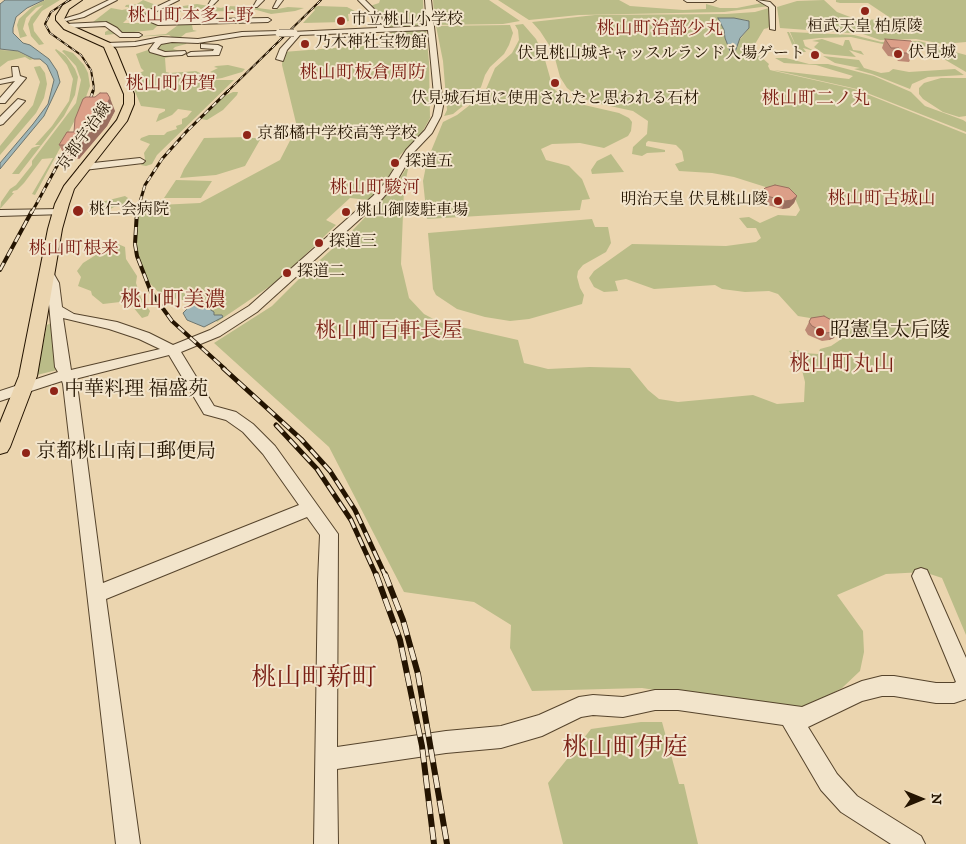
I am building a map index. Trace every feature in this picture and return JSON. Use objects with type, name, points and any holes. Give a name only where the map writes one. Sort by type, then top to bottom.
[{"type":"main road","points":[[78,0],[66,7],[60,16],[62,23],[107,45]]},
{"type":"main road","name":"京都宇治線","points":[[0,447],[28,376],[47,272],[60,212],[68,189],[117,128],[126,114],[129,104],[129,94],[123,77],[107,45]]},
{"type":"street","points":[[62,23],[82,16],[114,0]]},
{"type":"street","points":[[176,0],[150,12],[149,15],[153,21],[160,23],[186,20],[268,20]]},
{"type":"street","points":[[209,6],[215,0]]},
{"type":"street","points":[[256,6],[261,0]]},
{"type":"street","points":[[275,7],[280,0]]},
{"type":"street","points":[[361,0],[379,17],[381,29]]},
{"type":"street","points":[[0,396],[66,376],[86,373],[173,350],[215,333],[253,309],[390,184],[409,152],[429,131],[437,116],[439,106],[428,0]]},
{"type":"street","points":[[687,0],[714,0]]},
{"type":"street","points":[[760,0],[769,1],[773,9],[773,30]]},
{"type":"street","points":[[218,20],[220,38]]},
{"type":"street","points":[[62,23],[106,24],[124,36],[154,34],[160,23]]},
{"type":"street","points":[[107,45],[135,44],[161,38],[198,41],[242,34],[430,28]]},
{"type":"street","points":[[280,59],[284,49],[296,33]]},
{"type":"street","points":[[190,54],[216,53],[218,47],[203,47],[208,41],[220,38]]},
{"type":"street","points":[[180,39],[159,42],[153,50],[164,54],[182,53]]},
{"type":"street","points":[[0,82],[16,73],[22,78],[14,90],[1,102]]},
{"type":"street","points":[[0,90],[14,90]]},
{"type":"street","points":[[0,122],[4,114],[21,101],[1,102]]},
{"type":"street","points":[[82,170],[140,161]]},
{"type":"street","points":[[82,170],[114,171]]},
{"type":"street","points":[[0,213],[60,212]]},
{"type":"street","points":[[47,272],[53,283],[62,367],[70,384],[128,844]]},
{"type":"street","points":[[56,308],[70,317],[112,325],[144,336],[173,350],[209,410],[231,416],[248,428],[269,450],[329,534],[326,581],[326,844]]},
{"type":"street","points":[[96,594],[311,508]]},
{"type":"street","points":[[921,576],[966,682]]},
{"type":"street","points":[[327,760],[446,742],[501,737],[542,725],[579,707],[593,704],[623,707],[655,700],[678,700],[803,718],[862,691],[882,686],[945,693],[954,693],[966,689]]},
{"type":"street","points":[[789,715],[829,782],[849,804],[913,844]]},
{"type":"green space","points":[[45,0],[60,0],[42,11],[33,24],[34,31],[44,44],[39,45],[31,36],[28,24],[31,17],[43,5],[36,8],[26,18],[23,29],[27,36],[20,38],[17,25],[19,19],[32,7]]},
{"type":"green space","points":[[143,0],[156,5],[165,4],[146,14],[127,19],[123,23],[140,23],[150,19],[152,23],[158,25],[153,30],[105,35],[105,32],[114,27],[111,24],[93,22],[111,8],[127,9],[129,7],[125,7],[126,5],[137,4]]},
{"type":"green space","points":[[380,0],[423,0],[424,25],[390,27],[382,23],[381,17],[370,6],[379,3]]},
{"type":"green space","points":[[433,0],[489,0],[520,21],[503,24],[435,25]]},
{"type":"green space","points":[[498,0],[619,0],[630,6],[683,10],[706,9],[706,4],[720,8],[737,8],[762,3],[769,6],[724,12],[579,15],[529,20]]},
{"type":"green space","points":[[824,0],[837,12],[858,20],[892,19],[868,3],[840,3],[836,2],[836,0],[966,0],[966,42],[943,44],[916,39],[880,40],[863,34],[780,28],[777,7],[797,1]]},
{"type":"green space","points":[[197,4],[221,8],[228,6],[273,10],[288,7],[304,8],[271,14],[253,9],[171,12],[183,6]]},
{"type":"green space","points":[[318,6],[347,7],[357,12],[371,11],[377,20],[373,20],[365,12],[348,14],[349,21],[344,22],[303,23],[315,10],[313,8]]},
{"type":"green space","points":[[769,8],[771,23],[768,28],[764,29],[752,49],[769,64],[770,70],[854,89],[966,134],[966,635],[942,578],[924,572],[886,574],[837,595],[863,631],[864,652],[860,671],[842,688],[798,712],[642,688],[532,691],[510,648],[511,625],[474,602],[404,592],[329,447],[214,343],[272,306],[351,232],[395,186],[409,164],[404,189],[401,264],[409,298],[424,314],[439,322],[518,340],[524,363],[548,369],[630,368],[648,390],[659,399],[678,402],[753,395],[777,404],[804,402],[805,382],[802,370],[789,351],[798,350],[804,353],[818,354],[820,349],[831,346],[840,340],[840,334],[828,321],[798,316],[778,294],[769,291],[745,292],[722,289],[715,285],[654,289],[626,279],[615,281],[618,291],[604,292],[594,287],[589,278],[594,271],[632,244],[726,246],[756,242],[761,238],[756,228],[747,228],[739,218],[749,217],[760,223],[778,215],[796,216],[800,210],[794,196],[734,177],[712,173],[679,171],[675,164],[684,161],[682,151],[676,145],[648,141],[646,146],[665,150],[665,152],[647,153],[642,156],[632,154],[633,147],[647,134],[648,121],[633,111],[596,103],[579,97],[567,88],[560,77],[553,51],[532,22],[595,15],[755,12]],"holes":[[[718,18],[747,20],[749,28],[737,43],[729,48],[724,30]]]},
{"type":"green space","points":[[523,24],[536,39],[543,53],[553,88],[567,101],[619,113],[629,118],[632,122],[631,131],[628,136],[604,148],[580,143],[552,144],[541,149],[546,160],[569,166],[582,179],[590,199],[582,200],[580,210],[427,219],[423,181],[427,161],[443,122],[457,115],[484,94],[495,68],[512,53],[519,40],[518,30],[515,25]]},
{"type":"green space","points":[[178,25],[192,25],[193,30],[197,31],[186,33],[181,37],[169,35],[132,37],[166,34]]},
{"type":"green space","points":[[510,25],[513,33],[509,45],[504,54],[490,67],[474,97],[453,114],[444,116],[447,110],[443,61],[436,26]]},
{"type":"green space","points":[[389,31],[426,31],[429,62],[430,118],[420,136],[400,155],[386,182],[375,196],[368,200],[350,198],[326,220],[336,225],[279,280],[217,322],[209,312],[180,299],[164,298],[145,278],[135,253],[134,232],[138,206],[200,203],[280,160],[297,127],[282,65],[283,52],[399,43],[405,35],[393,35]]},
{"type":"green space","points":[[787,32],[789,32],[796,46],[790,32],[854,35],[881,42],[919,41],[941,47],[887,45],[851,37],[819,38],[803,40],[805,46],[814,51],[803,48],[806,52],[798,52],[793,47]]},
{"type":"green space","points":[[822,39],[843,46],[845,40],[849,40],[853,50],[861,51],[864,55],[849,50],[856,57],[824,54],[814,47],[819,42],[812,41]]},
{"type":"green space","points":[[164,40],[187,42],[173,49],[181,51],[179,55],[165,58],[166,72],[196,71],[202,77],[205,77],[214,73],[210,72],[218,68],[214,67],[216,66],[228,65],[245,69],[242,72],[210,80],[234,80],[157,155],[152,164],[146,166],[141,165],[145,159],[144,153],[150,144],[140,140],[141,138],[149,135],[164,135],[177,129],[176,126],[182,124],[182,119],[187,117],[192,111],[178,109],[172,115],[156,122],[159,114],[165,111],[165,109],[141,106],[129,77],[144,71],[136,54],[148,50]]},
{"type":"green space","points":[[940,48],[966,55],[966,72],[937,55],[934,50]]},
{"type":"green space","points":[[56,49],[66,56],[75,69],[78,77],[75,95],[64,116],[19,174],[12,174],[32,148],[41,145],[35,145],[52,126],[69,101],[73,79],[67,65]]},
{"type":"green space","points":[[0,50],[17,51],[33,59],[30,60],[25,57],[8,61],[0,67]]},
{"type":"green space","points":[[62,51],[73,53],[84,65],[88,73],[90,86],[83,105],[35,195],[32,194],[53,158],[42,159],[24,183],[17,190],[13,191],[12,193],[14,193],[0,209],[1,202],[10,189],[16,185],[32,165],[32,161],[76,103],[81,80],[76,66]]},
{"type":"green space","points":[[823,56],[859,60],[864,68],[881,73],[889,72],[893,69],[909,72],[955,69],[964,75],[928,77],[912,84],[910,89],[854,69],[860,68],[835,63]]},
{"type":"green space","points":[[775,58],[786,58],[809,64],[828,64],[874,76],[911,92],[925,106],[963,120],[966,122],[966,132],[857,89],[773,70],[849,79],[853,76],[816,65],[784,63]]},
{"type":"green space","points":[[40,66],[45,73],[47,84],[44,98],[36,113],[0,155],[0,146],[33,105],[40,82],[34,67]]},
{"type":"green space","points":[[941,78],[966,78],[966,116],[959,117],[943,112],[923,99],[919,94],[919,88],[924,83]]},
{"type":"green space","points":[[233,92],[238,92],[223,110],[207,120],[201,119],[220,98]]},
{"type":"green space","points":[[204,138],[261,138],[245,166],[216,175],[180,178]]},
{"type":"green space","points":[[611,154],[624,172],[592,174],[591,170],[597,161]]},
{"type":"green space","points":[[176,180],[212,181],[201,198],[164,198]]},
{"type":"green space","points":[[125,196],[128,198],[129,204],[114,207],[105,212],[87,213],[105,201]]},
{"type":"green space","points":[[592,219],[595,227],[608,227],[611,243],[606,252],[583,265],[578,271],[577,277],[584,295],[582,304],[529,319],[510,321],[485,317],[457,309],[436,295],[433,289],[428,233]]},
{"type":"green space","points":[[118,244],[125,247],[126,259],[137,276],[136,283],[141,298],[150,311],[148,316],[142,318],[133,307],[120,302],[103,304],[92,295],[91,291],[78,286],[81,277],[77,271],[83,263]]},
{"type":"green space","points":[[51,323],[57,370],[37,375],[47,325]]},
{"type":"green space","points":[[641,722],[662,722],[679,784],[684,784],[698,844],[563,844],[548,783],[591,729]]},
{"type":"water","points":[[5,0],[44,0],[27,8],[16,17],[13,33],[23,43],[30,45],[49,59],[57,71],[60,82],[44,116],[0,169],[0,163],[48,104],[54,80],[47,65],[40,59],[34,59],[18,51],[0,49],[0,4]]},
{"type":"water","points":[[718,18],[734,18],[749,21],[749,28],[740,38],[735,52],[730,51],[724,30]]},
{"type":"water","points":[[194,297],[201,299],[205,306],[214,312],[214,315],[222,315],[223,317],[204,327],[187,320],[183,313],[190,306],[189,299]]},
{"type":"building","points":[[885,39],[911,41],[918,49],[909,49],[912,53],[902,53],[899,48],[891,48]]},
{"type":"building","points":[[100,93],[107,93],[110,98],[102,113],[73,145],[59,145],[67,132],[74,132],[75,119],[83,99],[95,97]]},
{"type":"building","points":[[775,185],[789,188],[797,196],[792,200],[785,201],[767,196],[763,190]]},
{"type":"building","points":[[824,316],[835,322],[838,329],[826,333],[812,326],[809,322],[811,318]]},
{"type":"railway","points":[[69,0],[51,12],[45,24],[50,33],[81,55],[91,70],[93,92]]},
{"type":"railway","points":[[227,92],[321,0]]},
{"type":"railway","points":[[87,109],[93,91]]},
{"type":"railway","points":[[137,212],[145,185],[162,159],[187,131],[228,91]]},
{"type":"railway","points":[[32,212],[70,142]]},
{"type":"railway","points":[[0,270],[32,211]]},
{"type":"railway","points":[[137,211],[135,244],[137,256],[151,292],[172,321],[225,369]]},
{"type":"railway","points":[[223,368],[301,439],[330,471],[355,510],[385,575]]},
{"type":"railway","points":[[276,425],[317,469],[351,520],[376,575]]},
{"type":"railway","points":[[376,574],[400,640],[422,746],[434,844]]},
{"type":"railway","points":[[385,574],[403,620],[418,674],[447,844]]},
{"type":"place","name":"桓武天皇 柏原陵","points":[[865,11]]},
{"type":"place","name":"市立桃山小学校","points":[[341,21]]},
{"type":"place","name":"乃木神社宝物館","points":[[305,44]]},
{"type":"place","name":"伏見城","points":[[898,54]]},
{"type":"place","name":"伏見桃山城キャッスルランド入場ゲート","points":[[815,55]]},
{"type":"place","name":"伏見城石垣に使用されたと思われる石材","points":[[555,83]]},
{"type":"place","name":"京都橘中学校高等学校","points":[[247,135]]},
{"type":"place","name":"探道五","points":[[395,163]]},
{"type":"place","name":"明治天皇 伏見桃山陵","points":[[778,201]]},
{"type":"place","name":"桃仁会病院","points":[[78,211]]},
{"type":"place","name":"桃山御陵駐車場","points":[[346,212]]},
{"type":"place","name":"探道三","points":[[319,243]]},
{"type":"place","name":"探道二","points":[[287,273]]},
{"type":"place","name":"昭憲皇太后陵","points":[[820,332]]},
{"type":"place","name":"中華料理 福盛苑","points":[[54,391]]},
{"type":"place","name":"京都桃山南口郵便局","points":[[26,453]]},
{"type":"district","name":"桃山町本多上野","points":[[191,17]]},
{"type":"district","name":"桃山町治部少丸","points":[[660,30]]},
{"type":"district","name":"桃山町板倉周防","points":[[363,74]]},
{"type":"district","name":"桃山町伊賀","points":[[171,85]]},
{"type":"district","name":"桃山町二ノ丸","points":[[816,100]]},
{"type":"district","name":"桃山町駿河","points":[[375,189]]},
{"type":"district","name":"桃山町古城山","points":[[882,200]]},
{"type":"district","name":"桃山町根来","points":[[74,250]]},
{"type":"district","name":"桃山町美濃","points":[[173,302]]},
{"type":"district","name":"桃山町百軒長屋","points":[[389,333]]},
{"type":"district","name":"桃山町丸山","points":[[842,366]]},
{"type":"district","name":"桃山町新町","points":[[314,680]]},
{"type":"district","name":"桃山町伊庭","points":[[625,750]]}]
